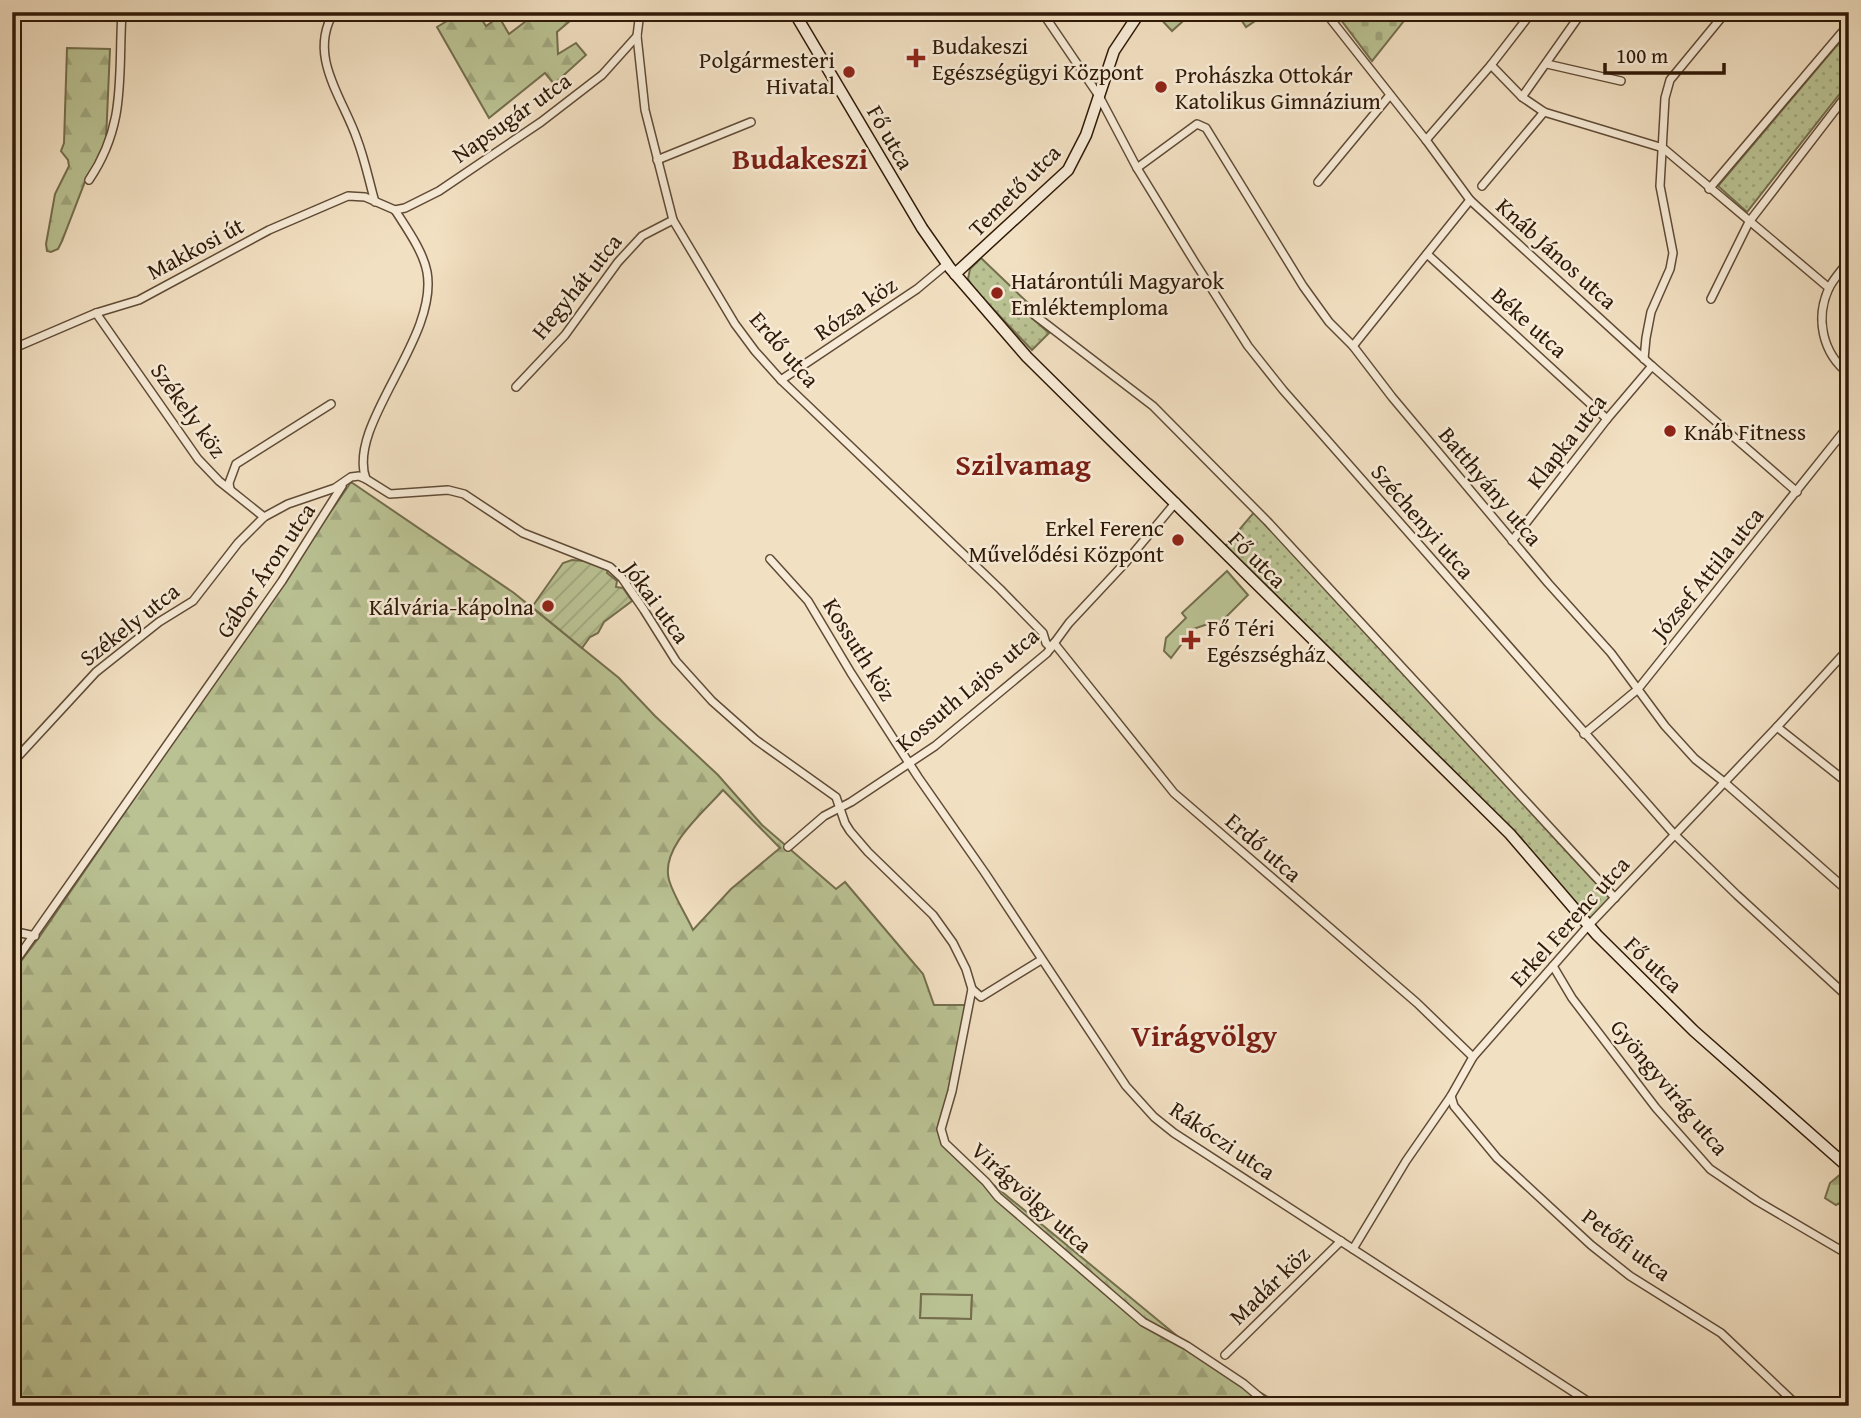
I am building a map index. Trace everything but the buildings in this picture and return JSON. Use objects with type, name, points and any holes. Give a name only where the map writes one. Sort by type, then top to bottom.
[{"type":"main road","name":"Fő utca","points":[[794,12],[922,228],[947,264],[1027,357],[1510,834],[1588,926],[1695,1031],[1849,1168]]},
{"type":"main road","name":"Temető utca","points":[[956,274],[1068,170],[1086,135],[1114,51],[1140,12]]},
{"type":"street","points":[[89,180],[103,157],[117,119],[122,12]]},
{"type":"street","points":[[334,12],[325,33],[324,59],[357,139],[375,202]]},
{"type":"street","name":"Erdő utca","points":[[640,12],[637,36],[646,110],[673,220],[754,351],[1000,589],[1043,633],[1046,643],[1054,642],[1174,793],[1417,1003],[1473,1057]]},
{"type":"street","name":"Széchenyi utca","points":[[1042,12],[1098,96],[1137,168],[1248,346],[1269,373],[1674,834],[1849,998]]},
{"type":"street","name":"Knáb János utca","points":[[1325,12],[1470,200],[1644,359],[1797,492]]},
{"type":"street","points":[[1426,140],[1532,12]]},
{"type":"street","points":[[1522,97],[1582,12]]},
{"type":"street","points":[[1644,359],[1651,312],[1670,269],[1673,253],[1660,186],[1665,98],[1670,80],[1726,12]]},
{"type":"street","points":[[1709,189],[1849,24]]},
{"type":"street","name":"Napsugár utca","points":[[395,210],[405,208],[439,191],[547,118],[602,75],[637,36]]},
{"type":"street","points":[[1547,64],[1621,81]]},
{"type":"street","points":[[1490,65],[1522,97],[1544,113],[1663,148],[1829,288]]},
{"type":"street","points":[[1711,299],[1749,222],[1849,92]]},
{"type":"street","points":[[1318,182],[1390,95]]},
{"type":"street","points":[[1482,186],[1544,113]]},
{"type":"street","points":[[657,160],[751,122]]},
{"type":"street","name":"Batthyány utca","points":[[1137,168],[1197,124],[1206,128],[1303,286],[1329,322],[1353,346],[1512,541],[1611,653],[1695,759],[1849,892]]},
{"type":"street","name":"Makkosi út","points":[[12,349],[96,313],[139,300],[269,230],[339,199],[355,195],[395,210]]},
{"type":"street","points":[[1353,346],[1470,200]]},
{"type":"street","points":[[366,479],[362,459],[368,436],[414,338],[426,304],[426,269],[395,210]]},
{"type":"street","name":"Hegyhát utca","points":[[516,387],[565,335],[618,262],[642,236],[673,220]]},
{"type":"street","name":"Béke utca","points":[[1427,254],[1607,419]]},
{"type":"street","points":[[1849,260],[1829,288],[1823,310],[1822,336],[1829,353],[1849,374]]},
{"type":"street","name":"Rózsa köz","points":[[781,380],[917,289],[947,264]]},
{"type":"street","name":"Fő utca","points":[[1024,307],[1153,406],[1209,461],[1615,898]]},
{"type":"street","name":"Székely köz","points":[[96,313],[188,447],[219,481],[264,517]]},
{"type":"street","points":[[1633,348],[1646,338]]},
{"type":"street","name":"Klapka utca","points":[[1512,541],[1652,366]]},
{"type":"street","points":[[230,490],[229,483],[236,464],[331,404]]},
{"type":"street","name":"József Attila utca","points":[[1584,734],[1638,689],[1849,425]]},
{"type":"street","points":[[344,482],[351,477],[366,479]]},
{"type":"street","name":"Jókai utca","points":[[366,479],[390,494],[448,490],[464,494],[523,533],[610,567],[622,578],[676,661],[712,701],[756,740],[836,797],[841,807]]},
{"type":"street","name":"Székely utca","points":[[12,763],[96,672],[159,622],[193,601],[238,543],[264,517],[288,504],[335,488],[344,482]]},
{"type":"street","name":"Gábor Áron utca","points":[[12,966],[282,580],[344,482]]},
{"type":"street","name":"Kossuth Lajos utca","points":[[788,847],[824,816],[911,764],[956,730],[1054,642],[1176,502]]},
{"type":"street","name":"Kossuth köz","points":[[770,559],[808,601],[851,673],[911,764]]},
{"type":"street","points":[[1043,633],[1052,633],[1054,642]]},
{"type":"street","name":"Erkel Ferenc utca","points":[[1353,1249],[1473,1057],[1588,926],[1849,648]]},
{"type":"street","points":[[1777,727],[1849,784]]},
{"type":"street","name":"Rákóczi utca","points":[[911,764],[1126,1086],[1154,1117],[1174,1133],[1595,1406]]},
{"type":"street","points":[[841,807],[845,823],[868,852],[933,915],[953,943],[972,989],[981,998],[1041,960]]},
{"type":"street","points":[[12,931],[35,936]]},
{"type":"street","name":"Gyöngyvirág utca","points":[[1553,966],[1572,998],[1656,1108],[1710,1169],[1757,1201],[1849,1255]]},
{"type":"street","name":"Virágvölgy utca","points":[[972,989],[952,1091],[942,1123],[945,1143],[998,1197],[1143,1322],[1194,1350],[1244,1384],[1270,1406]]},
{"type":"street","name":"Petőfi utca","points":[[1451,1096],[1454,1106],[1497,1157],[1591,1245],[1630,1276],[1721,1333],[1798,1406]]},
{"type":"street","name":"Madár köz","points":[[1224,1355],[1341,1241]]},
{"type":"green space","points":[[462,12],[477,12],[486,26],[499,17],[509,34],[538,12],[566,12],[571,20],[557,32],[558,54],[576,43],[586,55],[554,84],[545,73],[489,118],[437,27]]},
{"type":"green space","points":[[1193,12],[1172,31],[1156,14]]},
{"type":"green space","points":[[1236,12],[1266,12],[1267,13],[1246,27]]},
{"type":"green space","points":[[1335,12],[1411,12],[1372,61]]},
{"type":"green space","points":[[1849,31],[1849,82],[1747,212],[1718,186]]},
{"type":"green space","points":[[67,48],[110,49],[106,140],[104,149],[86,179],[62,241],[58,249],[51,252],[47,251],[46,244],[55,194],[69,166],[61,151],[64,143]]},
{"type":"green space","points":[[981,258],[1028,303],[1024,311],[1049,333],[1032,350],[974,289],[968,279],[970,269]]},
{"type":"green space","points":[[351,482],[514,593],[619,678],[718,775],[762,825],[836,889],[845,882],[923,974],[934,1005],[969,1005],[943,1136],[967,1163],[1210,1363],[1283,1406],[12,1406],[12,973]],"holes":[[[723,790],[780,848],[731,889],[693,930],[671,886],[668,868],[677,843],[695,819]],[[921,1294],[972,1295],[971,1319],[920,1318]]]},
{"type":"green space","points":[[1256,510],[1615,898],[1588,926],[1510,834],[1222,550]]},
{"type":"green space","points":[[572,560],[585,561],[608,570],[607,573],[617,581],[616,587],[623,588],[632,601],[604,622],[598,633],[590,637],[582,648],[532,607],[563,563]]},
{"type":"green space","points":[[1227,571],[1248,595],[1213,630],[1208,624],[1193,629],[1171,658],[1164,651],[1166,638],[1186,618],[1182,613]]},
{"type":"green space","points":[[1842,1173],[1849,1176],[1849,1198],[1836,1205],[1825,1198],[1830,1183]]},
{"type":"green space","points":[[921,1293],[972,1295],[971,1319],[920,1318]]},
{"type":"place","name":"Budakeszi Egészségügyi Központ","points":[[916,58]]},
{"type":"place","name":"Polgármesteri Hivatal","points":[[849,72]]},
{"type":"place","name":"Prohászka Ottokár Katolikus Gimnázium","points":[[1161,87]]},
{"type":"place","name":"Határontúli Magyarok Emléktemploma","points":[[997,293]]},
{"type":"place","name":"Knáb Fitness","points":[[1670,431]]},
{"type":"place","name":"Erkel Ferenc Művelődési Központ","points":[[1178,540]]},
{"type":"place","name":"Kálvária-kápolna","points":[[548,606]]},
{"type":"place","name":"Fő Téri Egészségház","points":[[1191,640]]},
{"type":"district","name":"Budakeszi","points":[[800,158]]},
{"type":"district","name":"Szilvamag","points":[[1023,464]]},
{"type":"district","name":"Virágvölgy","points":[[1204,1035]]}]
